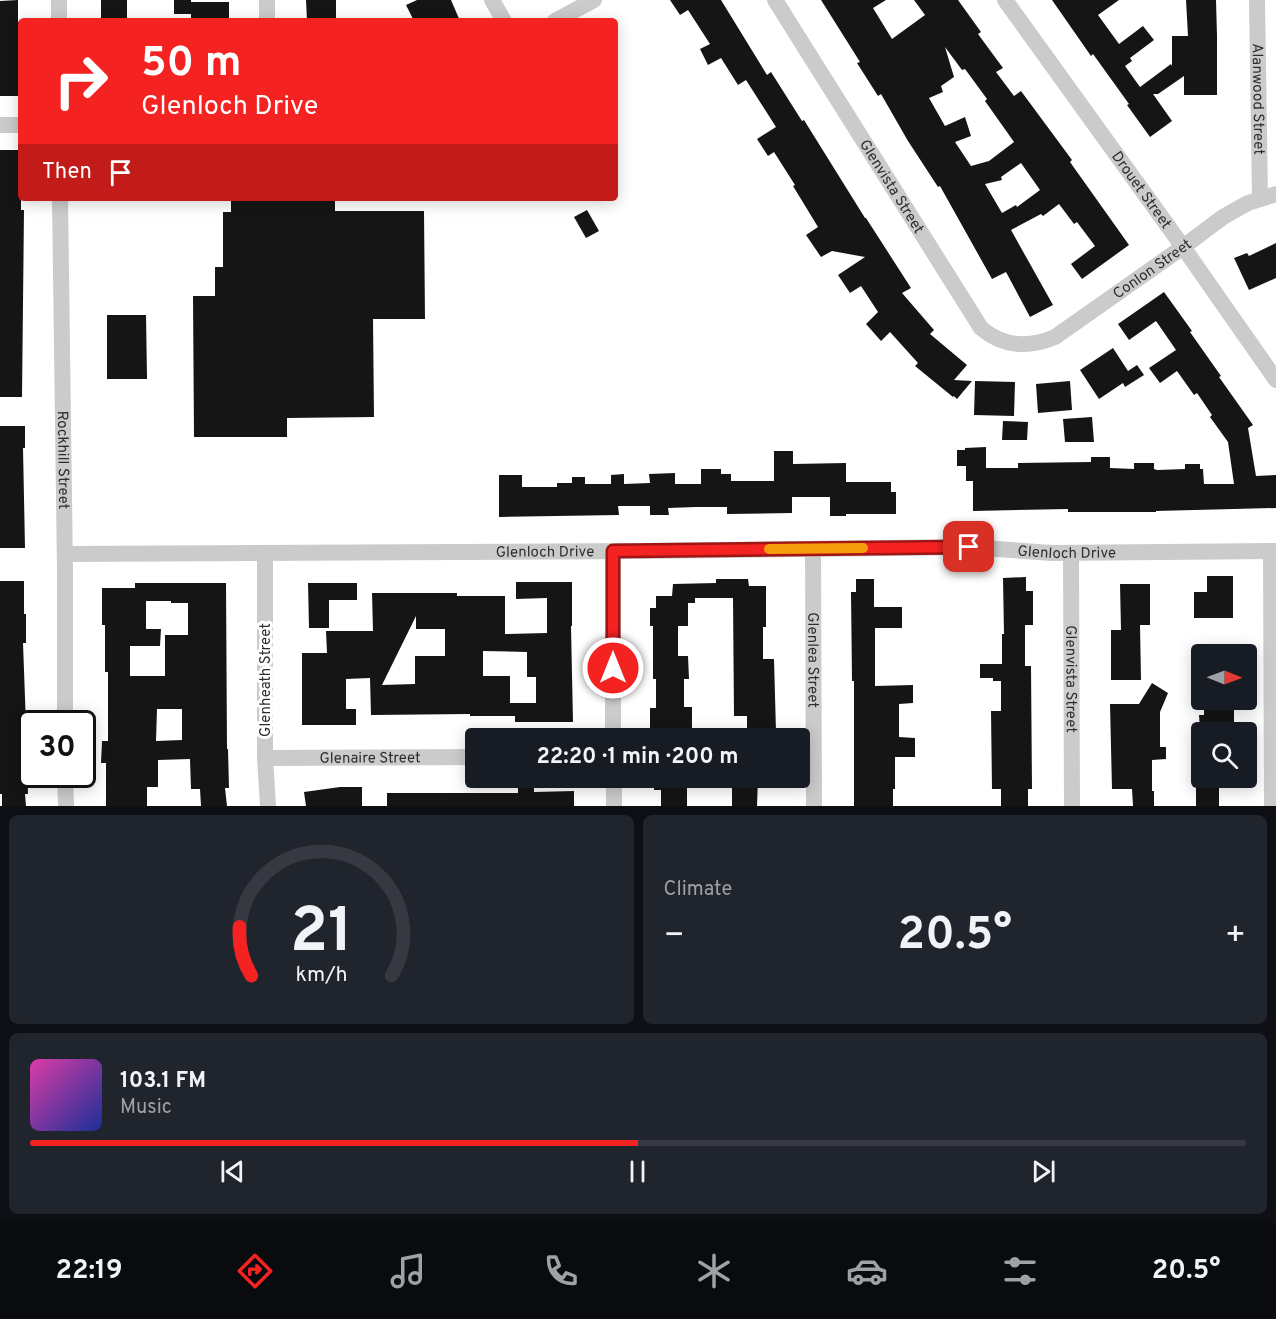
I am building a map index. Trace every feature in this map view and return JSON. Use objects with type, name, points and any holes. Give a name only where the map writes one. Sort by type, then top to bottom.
[{"type":"street","points":[[59,0],[59,18]]},
{"type":"street","points":[[267,0],[267,18]]},
{"type":"street","points":[[492,0],[502,18]]},
{"type":"street","points":[[561,18],[594,0]]},
{"type":"street","name":"Glenvista Street","points":[[775,0],[981,328],[991,336],[1029,345]]},
{"type":"street","name":"Drouet Street","points":[[1005,0],[1276,380]]},
{"type":"street","name":"Alanwood Street","points":[[1257,0],[1268,196]]},
{"type":"street","points":[[0,125],[18,125]]},
{"type":"street","name":"Conlon Street","points":[[1029,345],[1055,337],[1223,217],[1248,203],[1268,196]]},
{"type":"street","name":"Rockhill Street","points":[[60,201],[65,710]]},
{"type":"street","name":"Glenloch Drive","points":[[65,554],[969,547],[1052,553],[1273,551]]},
{"type":"street","name":"Glenlea Street","points":[[813,549],[814,806]]},
{"type":"street","points":[[613,551],[614,728]]},
{"type":"street","points":[[1272,806],[1273,551]]},
{"type":"street","name":"Glenheath Street","points":[[265,553],[265,758],[268,806]]},
{"type":"street","name":"Glenvista Street","points":[[1071,553],[1072,806]]},
{"type":"street","name":"Glenaire Street","points":[[265,758],[465,757]]},
{"type":"street","points":[[65,788],[66,806]]},
{"type":"street","points":[[614,788],[614,806]]},
{"type":"building","points":[[18,0],[18,96],[0,96],[0,1]]},
{"type":"building","points":[[101,0],[127,0],[127,18],[101,18]]},
{"type":"building","points":[[174,0],[229,2],[229,18],[191,18],[191,14],[174,14]]},
{"type":"building","points":[[306,0],[336,0],[336,18],[307,18]]},
{"type":"building","points":[[417,0],[451,0],[459,18],[412,18],[406,5]]},
{"type":"building","points":[[670,0],[721,0],[767,75],[771,72],[802,121],[804,120],[911,288],[902,293],[934,330],[930,334],[967,365],[954,380],[972,381],[957,399],[915,366],[918,363],[890,332],[881,341],[866,324],[878,312],[861,286],[850,293],[838,275],[865,257],[832,251],[821,257],[806,235],[818,227],[774,152],[768,156],[757,139],[776,127],[746,80],[738,85],[721,58],[708,65],[700,49],[710,44],[688,10],[680,15]]},
{"type":"building","points":[[821,0],[886,0],[873,8],[892,39],[925,15],[914,0],[958,0],[981,32],[978,34],[1003,68],[996,72],[1014,96],[1021,91],[1072,160],[1070,162],[1129,245],[1082,279],[1071,264],[1095,246],[1077,222],[1074,224],[1059,204],[1043,216],[1041,214],[1011,230],[1053,305],[1030,317],[1006,272],[992,279],[940,186],[938,187],[908,141],[881,94],[878,96],[857,63],[860,62]],"holes":[[[945,47],[987,99],[985,101],[1014,142],[989,161],[971,166],[955,142],[971,136],[965,117],[945,126],[929,98],[943,92],[941,86],[954,77]],[[1021,163],[1040,190],[1017,207],[1016,205],[1002,213],[985,184],[1002,180],[1001,177]]]},
{"type":"building","points":[[1052,0],[1119,0],[1098,15],[1119,44],[1143,26],[1154,40],[1130,58],[1132,61],[1125,66],[1140,87],[1171,64],[1172,66],[1172,36],[1188,36],[1186,0],[1216,0],[1217,95],[1184,95],[1184,76],[1158,94],[1153,94],[1172,121],[1150,137],[1127,105],[1129,104],[1093,54],[1091,56]]},
{"type":"building","points":[[0,150],[18,150],[18,201],[21,201],[21,210],[24,210],[22,397],[0,397]]},
{"type":"building","points":[[231,201],[335,201],[335,211],[424,211],[425,319],[373,319],[374,417],[287,418],[287,437],[194,437],[193,296],[215,296],[215,267],[223,267],[223,212],[231,212]]},
{"type":"building","points":[[587,210],[599,231],[586,238],[574,217]]},
{"type":"building","points":[[1276,243],[1276,278],[1249,290],[1234,258],[1247,253],[1249,256]]},
{"type":"building","points":[[1164,292],[1253,425],[1248,428],[1256,476],[1276,475],[1276,508],[1156,512],[1068,512],[1068,509],[973,511],[973,481],[966,481],[966,466],[957,466],[957,450],[965,450],[965,448],[986,447],[986,468],[1018,468],[1018,463],[1091,462],[1091,457],[1110,457],[1110,468],[1134,469],[1134,463],[1154,463],[1154,469],[1157,470],[1185,469],[1185,464],[1200,464],[1200,469],[1203,469],[1204,484],[1234,484],[1228,442],[1210,417],[1212,415],[1197,393],[1194,395],[1177,371],[1160,383],[1149,368],[1176,350],[1156,321],[1129,340],[1118,324]]},
{"type":"building","points":[[107,315],[146,315],[147,379],[107,379]]},
{"type":"building","points":[[1113,348],[1128,371],[1137,365],[1144,375],[1125,387],[1123,383],[1099,399],[1080,370]]},
{"type":"building","points":[[975,381],[1015,382],[1014,416],[974,415]]},
{"type":"building","points":[[1070,381],[1072,410],[1038,413],[1036,384]]},
{"type":"building","points":[[1092,417],[1094,442],[1065,442],[1063,419]]},
{"type":"building","points":[[1003,421],[1028,422],[1027,440],[1002,440]]},
{"type":"building","points":[[0,426],[25,426],[25,448],[23,448],[25,548],[0,548]]},
{"type":"building","points":[[774,451],[793,451],[793,464],[846,463],[846,482],[891,482],[891,492],[896,492],[896,514],[830,516],[830,497],[792,497],[792,513],[727,514],[727,507],[696,507],[668,508],[669,515],[650,515],[650,506],[618,506],[619,515],[499,517],[499,475],[522,475],[522,487],[557,487],[557,483],[572,483],[572,477],[585,477],[585,484],[611,484],[611,475],[624,474],[624,484],[650,483],[649,474],[675,473],[675,484],[701,484],[701,469],[721,469],[721,474],[731,474],[731,481],[774,481]]},
{"type":"building","points":[[1207,576],[1233,576],[1233,618],[1194,618],[1194,592],[1207,592]]},
{"type":"building","points":[[1026,577],[1026,591],[1033,591],[1033,625],[1025,625],[1025,666],[1031,666],[1032,789],[1028,789],[1028,806],[1001,806],[1001,789],[992,789],[991,711],[1001,711],[1001,681],[993,681],[993,678],[980,678],[980,664],[1002,664],[1003,578]]},
{"type":"building","points":[[716,579],[748,579],[749,586],[766,586],[763,659],[774,659],[776,728],[747,728],[747,716],[734,716],[733,598],[695,598],[695,603],[688,603],[688,626],[678,626],[678,656],[688,656],[689,679],[684,679],[684,707],[692,707],[692,728],[650,728],[650,708],[656,708],[656,679],[653,679],[653,626],[650,626],[650,608],[656,608],[656,596],[672,596],[673,584],[716,583]]},
{"type":"building","points":[[856,579],[874,579],[874,607],[902,607],[902,628],[875,628],[875,686],[913,685],[913,703],[899,704],[899,737],[915,738],[915,757],[895,757],[893,806],[854,806],[851,592],[856,592]]},
{"type":"building","points":[[0,581],[24,581],[25,710],[18,710],[18,788],[28,788],[28,794],[25,794],[26,806],[2,806],[2,794],[0,794]]},
{"type":"building","points":[[516,582],[572,582],[573,722],[515,722],[515,716],[470,716],[470,714],[371,715],[370,678],[346,679],[346,709],[356,709],[356,725],[302,725],[302,653],[327,653],[326,631],[373,631],[372,593],[457,593],[457,596],[505,596],[505,634],[547,633],[547,598],[516,599]],"holes":[[[416,616],[416,629],[445,629],[445,656],[415,656],[415,684],[382,685]],[[483,651],[527,652],[527,677],[536,677],[536,703],[510,703],[510,676],[483,676]]]},
{"type":"building","points":[[135,583],[226,583],[229,788],[225,788],[227,806],[201,806],[200,789],[191,789],[190,759],[158,760],[158,787],[147,787],[147,806],[106,806],[106,763],[101,763],[102,741],[108,741],[108,672],[105,672],[102,588],[135,588]],"holes":[[[146,601],[188,603],[188,635],[165,635],[165,676],[130,676],[130,646],[160,646],[161,629],[146,629]],[[157,709],[182,709],[182,740],[156,741]]]},
{"type":"building","points":[[308,583],[357,583],[357,600],[329,600],[329,628],[309,628]]},
{"type":"building","points":[[1120,584],[1150,584],[1150,625],[1140,625],[1141,680],[1111,680],[1111,630],[1121,630]]},
{"type":"building","points":[[1152,683],[1168,693],[1160,712],[1160,747],[1166,747],[1166,759],[1152,760],[1154,806],[1133,806],[1132,789],[1112,789],[1110,704],[1139,704]]},
{"type":"building","points":[[1204,710],[1234,710],[1234,722],[1200,722],[1199,715],[1204,715]]},
{"type":"building","points":[[340,787],[362,787],[362,806],[306,806],[304,792]]},
{"type":"building","points":[[518,788],[534,788],[534,792],[574,791],[574,806],[387,806],[387,793],[518,793]]},
{"type":"building","points":[[654,788],[687,788],[687,806],[661,806],[661,790],[654,790]]},
{"type":"building","points":[[732,788],[758,788],[757,806],[732,806]]},
{"type":"building","points":[[1196,788],[1219,788],[1219,806],[1196,806]]},
{"type":"slow traffic","points":[[769,549],[863,548]]},
{"type":"route","points":[[613,668],[613,551],[969,547]]}]
